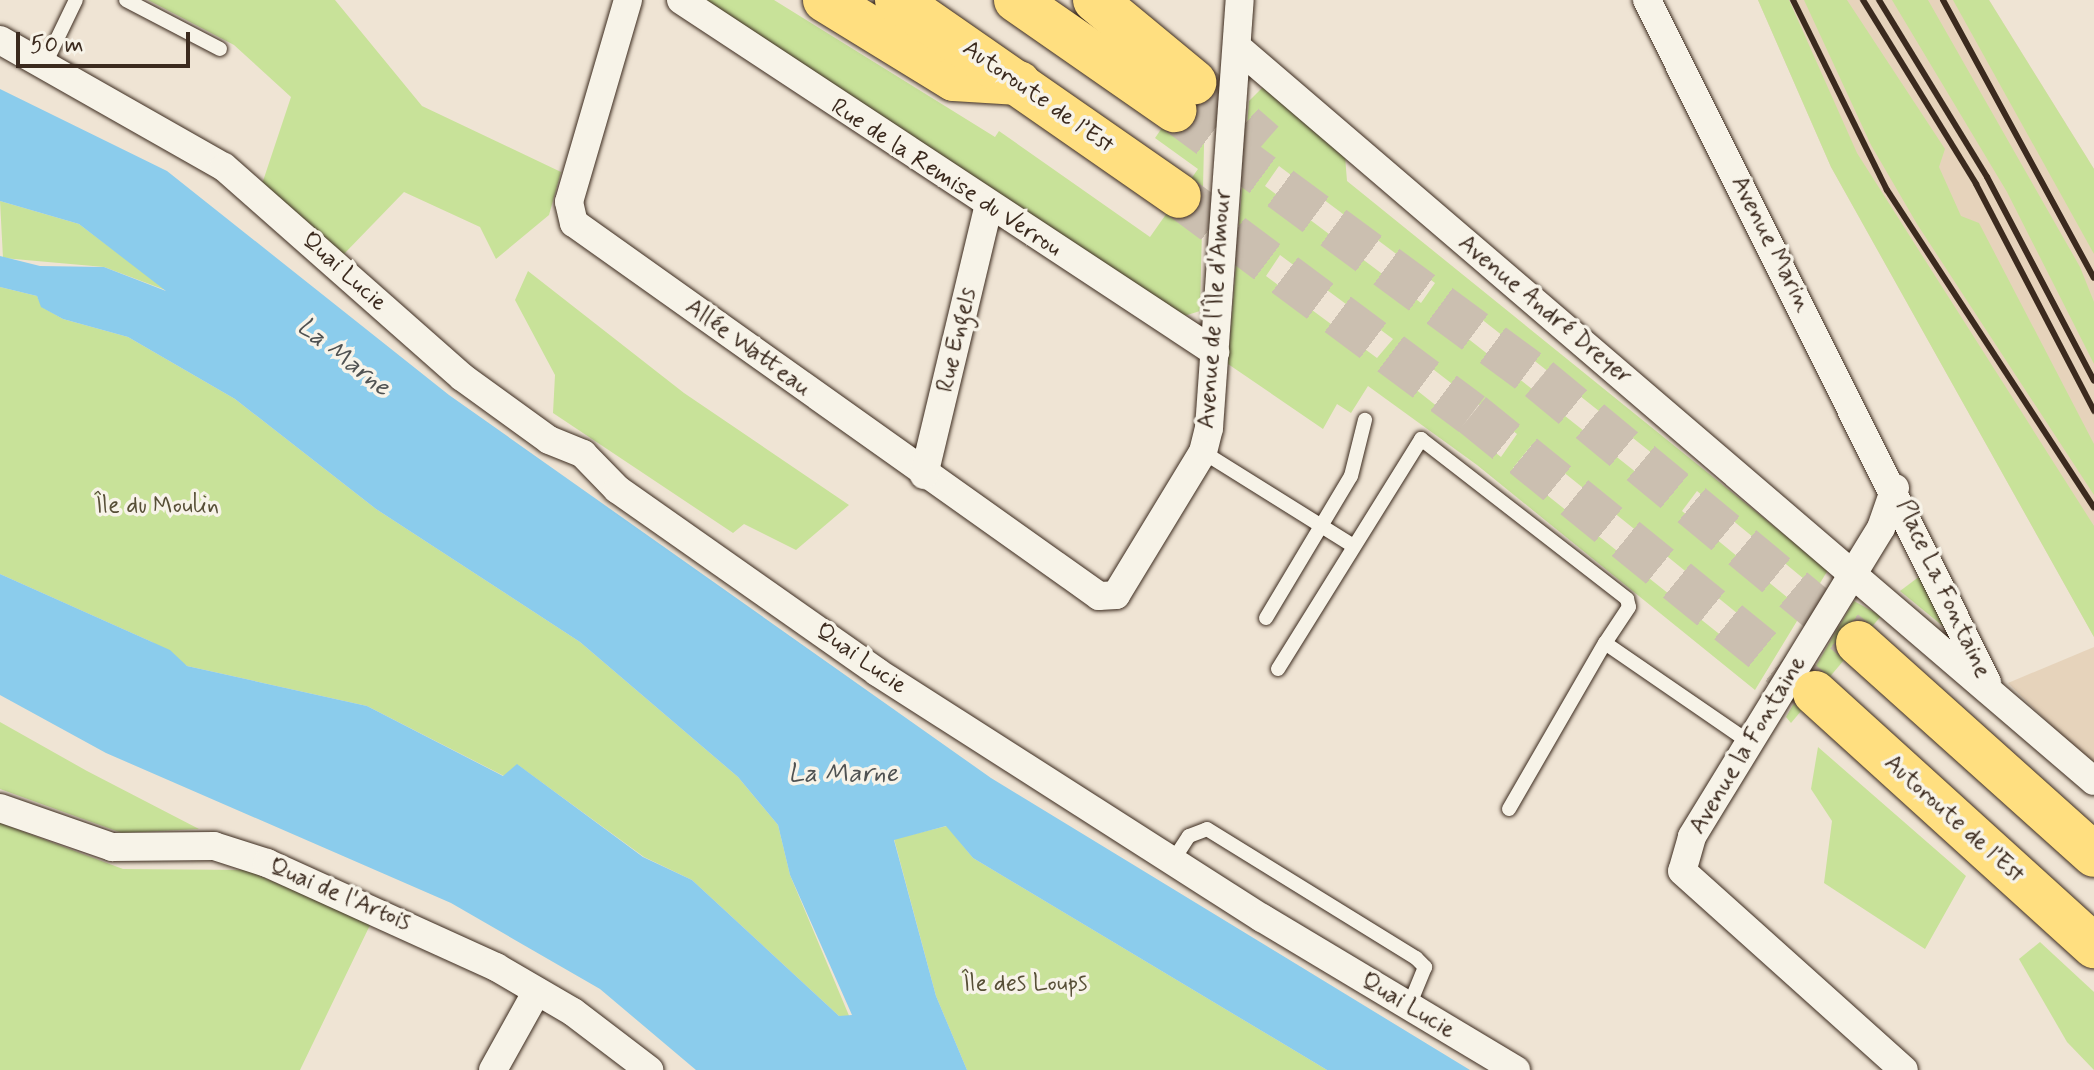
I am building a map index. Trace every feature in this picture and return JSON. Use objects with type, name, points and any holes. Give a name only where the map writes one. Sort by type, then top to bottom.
[{"type":"highway","points":[[825,0],[954,79],[1019,83]]},
{"type":"highway","name":"Autoroute de l’Est","points":[[897,0],[1179,196]]},
{"type":"highway","points":[[1016,0],[1184,96],[1095,0]]},
{"type":"highway","points":[[1858,643],[2094,855]]},
{"type":"highway","name":"Autoroute de l’Est","points":[[1815,693],[2094,946]]},
{"type":"street","name":"Allée Watteau","points":[[628,0],[569,202],[574,223],[924,475],[1099,596],[1116,595]]},
{"type":"street","name":"Rue de la Remise du Verrou","points":[[681,0],[1215,352]]},
{"type":"street","name":"Avenue de l'Île d'Amour","points":[[1116,595],[1203,452],[1215,352],[1240,0]]},
{"type":"street","name":"Avenue Marin","points":[[1647,0],[1895,488]]},
{"type":"street","name":"Quai Lucie","points":[[0,40],[62,67],[197,148],[250,189],[462,377],[549,440],[583,454],[617,489],[877,672],[1172,862],[1516,1070]]},
{"type":"street","name":"Avenue André Dreyer","points":[[1237,47],[2094,781]]},
{"type":"street","name":"Rue Engels","points":[[924,475],[989,205]]},
{"type":"street","name":"Avenue la Fontaine","points":[[1895,488],[1881,528],[1692,837],[1682,871],[1904,1070]]},
{"type":"street","name":"Place La Fontaine","points":[[1895,488],[1990,690]]},
{"type":"street","name":"Quai de l'Artois","points":[[0,808],[112,847],[229,848],[417,928],[537,991],[649,1070]]},
{"type":"street","points":[[493,1070],[537,991]]},
{"type":"lane","points":[[62,67],[76,0]]},
{"type":"lane","points":[[126,0],[220,49]]},
{"type":"lane","points":[[1266,618],[1351,476],[1365,420]]},
{"type":"lane","points":[[1278,669],[1352,545],[1421,439],[1627,599],[1629,607],[1509,809]]},
{"type":"lane","points":[[1203,452],[1352,545]]},
{"type":"lane","points":[[1605,643],[1749,742]]},
{"type":"lane","points":[[1172,862],[1189,836],[1207,829],[1416,958],[1425,967],[1409,1006]]},
{"type":"shaded area","points":[[1758,0],[1989,0],[2094,169],[2094,637],[1831,167]]},
{"type":"shaded area","points":[[2094,647],[2094,767],[2008,683]]},
{"type":"green space","points":[[148,0],[335,0],[422,106],[561,172],[549,215],[496,259],[480,227],[404,192],[342,256],[262,184],[291,97],[234,45]]},
{"type":"green space","points":[[697,0],[774,0],[995,137],[999,131],[1150,237],[1198,169],[1155,138],[1206,64],[1200,311],[1184,316]]},
{"type":"green space","points":[[1758,0],[1789,0],[1857,153],[2094,526],[2094,637],[1831,167]]},
{"type":"green space","points":[[1804,0],[1847,0],[1945,149],[1939,167],[1961,216],[1979,223],[2094,444],[2094,495],[1917,224],[1871,145]]},
{"type":"green space","points":[[1892,0],[1928,0],[2080,267],[2094,302],[2094,364],[2007,192]]},
{"type":"green space","points":[[1953,0],[1989,0],[2094,169],[2094,254]]},
{"type":"green space","points":[[1264,86],[1345,156],[1347,181],[1828,570],[1755,690],[1477,465],[1368,386],[1351,413],[1337,404],[1323,429],[1228,364],[1249,101]],"holes":[[[1279,166],[1435,283],[1421,303],[1265,186]],[[1280,255],[1393,339],[1377,358],[1266,276]],[[1452,296],[1559,380],[1546,400],[1438,315]],[[1407,349],[1517,434],[1501,457],[1390,369]],[[1575,392],[1682,477],[1666,496],[1560,412]],[[1531,446],[1638,532],[1621,554],[1513,468]],[[1697,491],[1804,579],[1788,598],[1682,511]],[[1652,544],[1759,631],[1742,652],[1635,567]]]},
{"type":"green space","points":[[0,201],[79,224],[168,291],[104,267],[3,258]]},
{"type":"green space","points":[[528,271],[684,393],[849,505],[796,550],[744,524],[733,533],[553,413],[555,375],[515,300]]},
{"type":"green space","name":"Île du Moulin","points":[[0,287],[37,296],[42,307],[63,319],[128,337],[235,399],[376,509],[580,642],[738,777],[778,825],[790,875],[850,1018],[839,1016],[692,880],[644,857],[518,765],[504,776],[367,706],[187,666],[152,642],[0,574]]},
{"type":"green space","points":[[1920,576],[1947,625],[1944,627],[1900,591]]},
{"type":"green space","points":[[1854,601],[1881,616],[1791,723],[1786,717]]},
{"type":"green space","points":[[0,722],[199,829],[122,833],[0,789]]},
{"type":"green space","points":[[1818,747],[1966,876],[1925,949],[1824,883],[1832,821],[1811,789]]},
{"type":"green space","points":[[0,823],[123,869],[246,870],[371,923],[300,1070],[0,1070]]},
{"type":"green space","name":"Île des Loups","points":[[947,826],[973,858],[1327,1070],[967,1070],[936,996],[894,839]]},
{"type":"green space","points":[[2040,942],[2094,992],[2094,1070],[2067,1042],[2019,959]]},
{"type":"water","name":"La Marne","points":[[0,89],[167,171],[449,395],[991,778],[1470,1070],[1327,1070],[973,858],[946,826],[894,840],[936,996],[967,1070],[696,1070],[600,989],[451,903],[106,753],[0,695],[0,574],[170,650],[187,666],[367,706],[503,776],[517,764],[643,857],[692,880],[839,1016],[852,1015],[790,875],[778,825],[738,777],[580,642],[376,509],[235,399],[128,337],[63,319],[41,307],[37,296],[0,287],[0,256],[40,266],[104,267],[166,291],[79,224],[0,201]]},
{"type":"tunnel","points":[[1194,82],[1264,143]]},
{"type":"tunnel","points":[[1174,110],[1539,379],[1858,643]]},
{"type":"tunnel","points":[[1179,196],[1472,414],[1815,693]]},
{"type":"railway","points":[[1793,0],[1887,190],[2094,508]]},
{"type":"railway","points":[[1863,0],[1976,184],[2094,411]]},
{"type":"railway","points":[[1879,0],[1987,177],[2094,381]]},
{"type":"railway","points":[[1943,0],[2094,278]]}]
